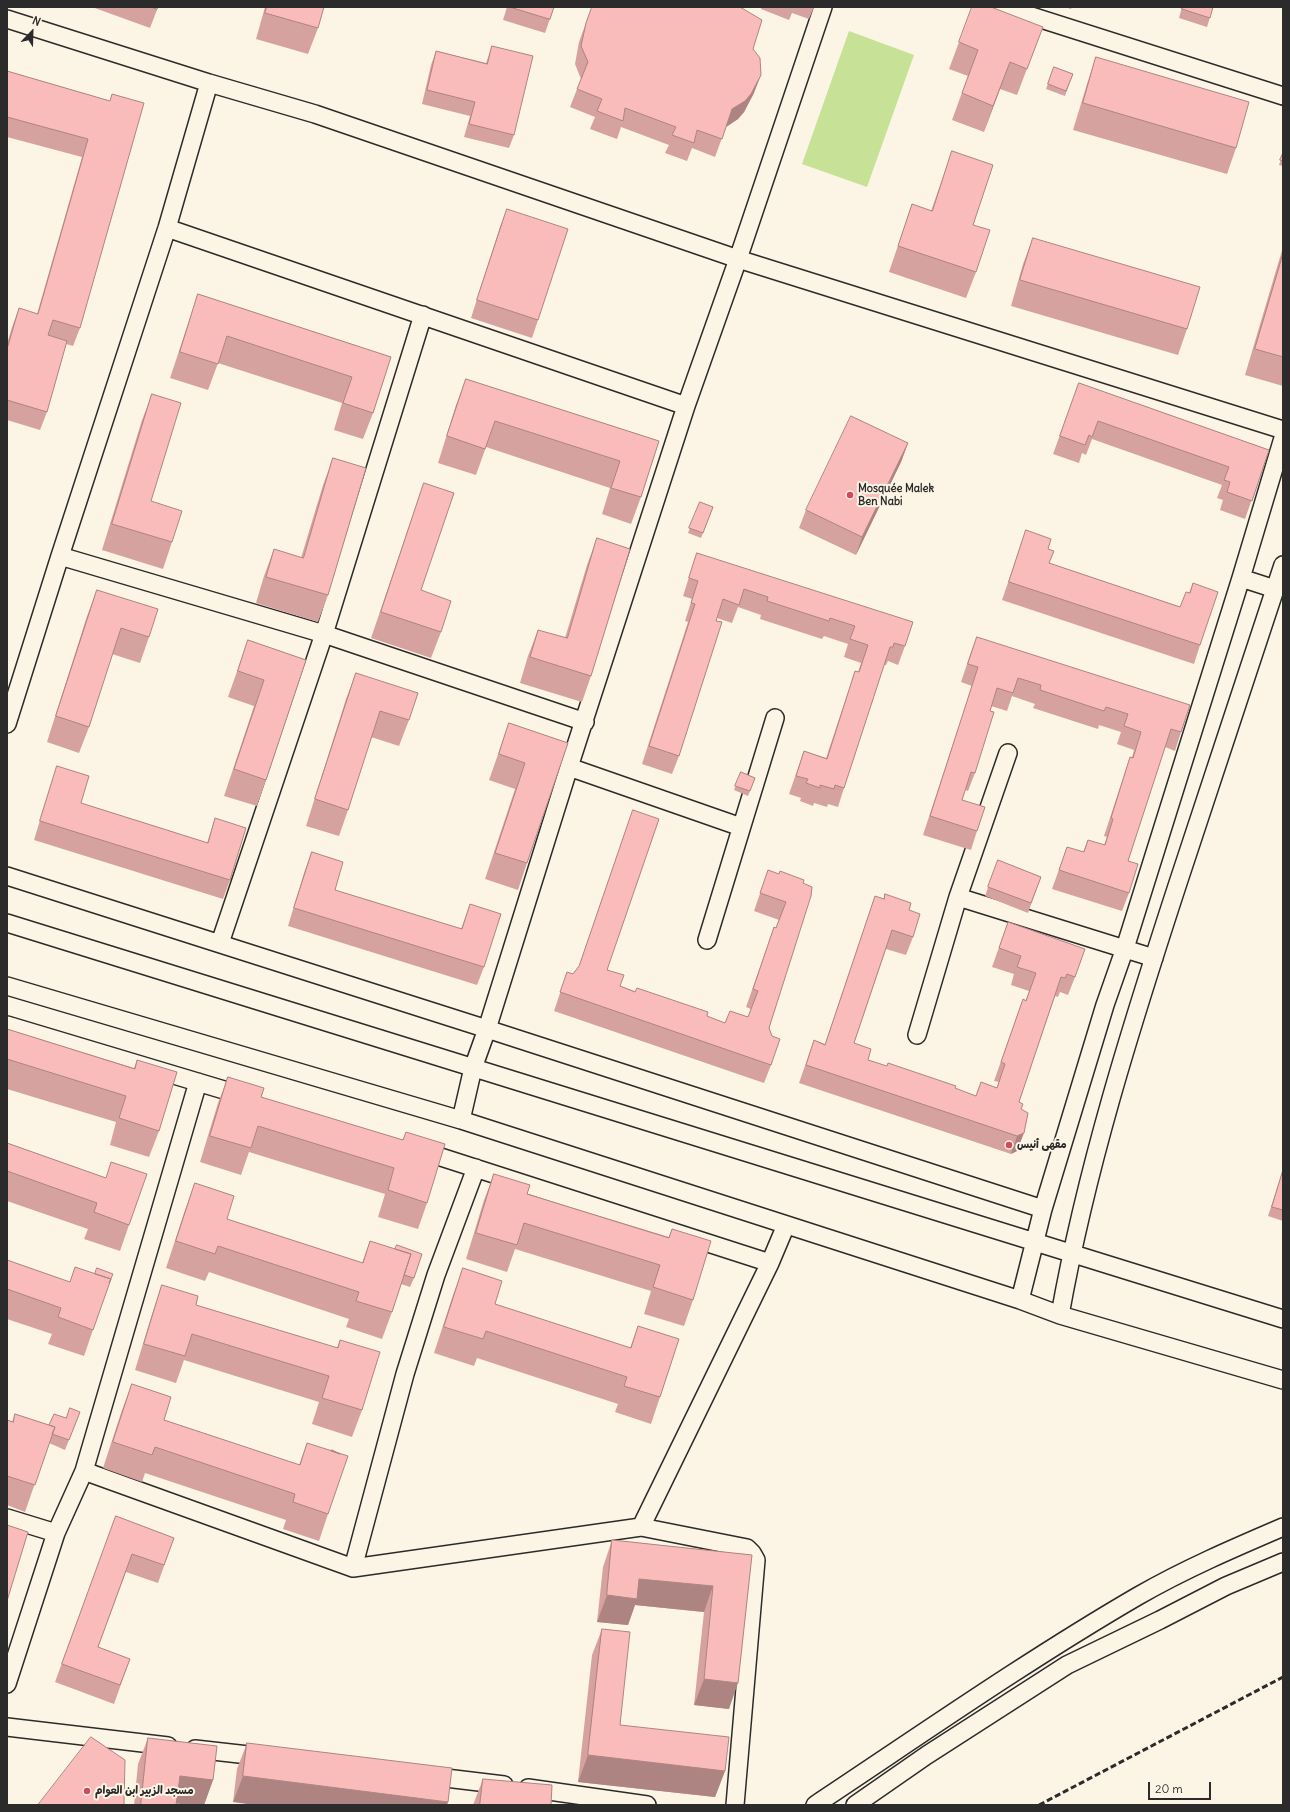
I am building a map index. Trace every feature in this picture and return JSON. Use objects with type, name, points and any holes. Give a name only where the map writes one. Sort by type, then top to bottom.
[{"type":"street","points":[[461,1120],[473,1068],[487,1029],[569,767],[585,722],[686,406],[738,259],[823,7]]},
{"type":"street","points":[[1003,7],[1283,96]]},
{"type":"street","points":[[7,19],[209,83],[315,114],[738,259],[1283,430]]},
{"type":"street","points":[[7,724],[167,228],[209,83]]},
{"type":"street","points":[[167,228],[686,406]]},
{"type":"street","points":[[220,943],[324,634],[423,315]]},
{"type":"street","points":[[1020,1300],[1043,1209],[1105,1005],[1125,948],[1241,578],[1283,438]]},
{"type":"street","points":[[60,556],[324,634],[585,722]]},
{"type":"street","points":[[1060,1314],[1072,1254],[1106,1109],[1283,565]]},
{"type":"street","points":[[1241,578],[1275,589]]},
{"type":"street","points":[[707,940],[774,718]]},
{"type":"street","points":[[917,1035],[958,897],[1008,753]]},
{"type":"street","points":[[569,767],[741,827]]},
{"type":"street","points":[[7,876],[220,943],[1043,1209]]},
{"type":"street","points":[[958,897],[1154,958]]},
{"type":"street","points":[[7,923],[1283,1319]]},
{"type":"street","points":[[7,986],[461,1120],[1060,1314],[1283,1380]]},
{"type":"street","points":[[7,1025],[258,1101]]},
{"type":"street","points":[[7,1684],[56,1533],[84,1471],[198,1082]]},
{"type":"street","points":[[401,1145],[770,1263]]},
{"type":"street","points":[[353,1568],[405,1374],[436,1275],[476,1168]]},
{"type":"street","points":[[642,1527],[770,1263],[786,1225]]},
{"type":"street","points":[[84,1471],[353,1568],[642,1527],[747,1548],[756,1560],[735,1805]]},
{"type":"street","points":[[7,1518],[56,1533]]},
{"type":"street","points":[[815,1805],[1042,1655],[1139,1596],[1214,1556],[1283,1527]]},
{"type":"street","points":[[855,1805],[927,1755],[1067,1665],[1226,1586],[1283,1562]]},
{"type":"street","points":[[7,1727],[283,1759]]},
{"type":"street","points":[[409,1774],[558,1798],[647,1805]]},
{"type":"green space","points":[[849,31],[914,55],[867,187],[802,164]]},
{"type":"building","points":[[267,7],[324,7],[318,28],[265,13]]},
{"type":"building","points":[[510,7],[554,7],[550,19]]},
{"type":"building","points":[[593,7],[740,7],[762,20],[753,49],[760,58],[761,75],[751,94],[745,101],[732,109],[722,139],[697,130],[694,143],[672,135],[676,127],[625,108],[623,121],[597,111],[602,99],[577,89],[588,62],[581,46],[586,23]]},
{"type":"building","points":[[972,7],[991,7],[1043,27],[1027,69],[1010,62],[993,106],[962,93],[978,50],[959,42]]},
{"type":"building","points":[[1183,7],[1213,7],[1210,18],[1182,9]]},
{"type":"building","points":[[492,46],[533,56],[514,135],[469,124],[475,102],[427,90],[436,51],[487,64]]},
{"type":"building","points":[[1096,57],[1249,102],[1236,148],[1083,103]]},
{"type":"building","points":[[1054,67],[1073,74],[1066,91],[1048,84]]},
{"type":"building","points":[[7,71],[110,101],[112,94],[144,103],[80,328],[53,320],[48,335],[67,341],[47,412],[7,400],[7,349],[19,308],[38,314],[88,139],[7,117]]},
{"type":"building","points":[[952,151],[993,165],[973,225],[990,230],[976,272],[898,246],[912,204],[932,211]]},
{"type":"building","points":[[1283,153],[1283,161],[1280,160]]},
{"type":"building","points":[[507,209],[568,229],[538,320],[477,300]]},
{"type":"building","points":[[1033,238],[1200,287],[1187,329],[1020,280]]},
{"type":"building","points":[[1283,254],[1283,357],[1255,349]]},
{"type":"building","points":[[198,294],[391,357],[373,413],[343,403],[352,377],[227,336],[218,364],[180,352]]},
{"type":"building","points":[[466,379],[659,441],[641,497],[611,488],[620,461],[495,421],[485,449],[447,436]]},
{"type":"building","points":[[1079,383],[1269,450],[1252,501],[1227,492],[1230,482],[1224,480],[1229,467],[1098,421],[1092,437],[1089,435],[1085,445],[1060,436]]},
{"type":"building","points":[[152,394],[181,403],[151,501],[182,511],[172,542],[112,524]]},
{"type":"building","name":"Mosquée Malek Ben Nabi","points":[[851,416],[908,443],[862,537],[806,510]]},
{"type":"building","points":[[333,458],[366,468],[328,595],[266,577],[274,549],[303,558]]},
{"type":"building","points":[[424,483],[454,493],[421,590],[451,601],[441,632],[381,612]]},
{"type":"building","points":[[700,502],[713,507],[703,533],[689,528]]},
{"type":"building","points":[[1026,530],[1051,539],[1048,549],[1054,551],[1049,563],[1180,607],[1186,592],[1190,593],[1193,583],[1218,592],[1200,645],[1009,582]]},
{"type":"building","points":[[597,538],[630,549],[591,676],[530,657],[538,630],[567,638]]},
{"type":"building","points":[[697,553],[913,622],[905,646],[894,643],[893,647],[890,647],[844,788],[835,785],[834,789],[820,785],[820,788],[806,783],[808,779],[796,776],[804,751],[827,759],[855,671],[859,672],[868,645],[850,639],[855,626],[830,618],[829,621],[767,601],[768,597],[744,589],[739,605],[723,599],[716,621],[722,622],[679,756],[649,746],[695,604],[691,603],[698,581],[689,578]]},
{"type":"building","points":[[97,590],[158,609],[149,637],[121,628],[89,727],[56,716]]},
{"type":"building","points":[[977,637],[1190,705],[1181,732],[1171,729],[1128,861],[1138,864],[1129,893],[1059,870],[1067,847],[1084,852],[1088,840],[1105,845],[1113,819],[1111,818],[1130,757],[1133,758],[1141,732],[1124,726],[1128,714],[1106,707],[1104,711],[1040,690],[1041,685],[1018,678],[1013,693],[997,688],[990,711],[994,712],[975,773],[971,772],[962,800],[985,807],[977,831],[930,816],[978,667],[968,664]]},
{"type":"building","points":[[248,640],[306,660],[266,780],[234,769],[264,680],[238,671]]},
{"type":"building","points":[[356,673],[418,693],[409,720],[380,711],[348,810],[315,799]]},
{"type":"building","points":[[509,723],[568,743],[527,863],[495,853],[525,763],[499,754]]},
{"type":"building","points":[[57,766],[89,776],[81,803],[208,843],[215,818],[246,828],[230,880],[40,821]]},
{"type":"building","points":[[741,772],[755,778],[750,791],[735,786]]},
{"type":"building","points":[[633,810],[659,819],[607,970],[624,975],[620,986],[635,992],[637,988],[708,1012],[707,1016],[725,1023],[730,1011],[748,1017],[758,991],[753,989],[774,927],[776,928],[786,902],[760,893],[768,870],[779,874],[780,871],[804,880],[803,883],[812,887],[811,896],[769,1028],[772,1036],[780,1039],[771,1065],[560,992],[567,972],[573,974],[579,966]]},
{"type":"building","points":[[312,852],[343,862],[335,890],[462,929],[470,904],[501,914],[484,967],[294,908]]},
{"type":"building","points":[[998,860],[1041,877],[1031,903],[988,887]]},
{"type":"building","points":[[885,894],[911,903],[909,910],[920,914],[913,937],[892,930],[854,1043],[871,1049],[868,1060],[887,1066],[888,1063],[956,1086],[955,1088],[976,1096],[981,1082],[997,1088],[1005,1064],[1001,1062],[1023,999],[1026,1001],[1036,973],[1017,967],[1021,956],[999,948],[1008,922],[1085,949],[1075,977],[1067,974],[1065,978],[1061,977],[1019,1102],[1023,1104],[1021,1109],[1028,1113],[1024,1133],[1017,1136],[806,1065],[814,1040],[825,1045],[875,896],[884,899]]},
{"type":"building","points":[[7,1029],[135,1069],[137,1060],[177,1072],[159,1131],[119,1118],[126,1096],[7,1059]]},
{"type":"building","points":[[228,1077],[264,1088],[261,1097],[403,1140],[406,1132],[445,1144],[427,1203],[388,1190],[394,1168],[258,1126],[251,1148],[210,1136]]},
{"type":"building","points":[[7,1143],[106,1178],[111,1162],[147,1174],[129,1225],[94,1212],[97,1203],[7,1171]]},
{"type":"building","points":[[1283,1170],[1283,1210],[1272,1207]]},
{"type":"building","points":[[494,1174],[530,1185],[527,1194],[669,1238],[672,1229],[711,1241],[693,1300],[653,1287],[660,1265],[524,1223],[517,1245],[476,1233]]},
{"type":"building","points":[[195,1183],[234,1196],[227,1219],[363,1263],[370,1241],[411,1254],[392,1312],[356,1301],[359,1292],[218,1246],[215,1254],[176,1241]]},
{"type":"building","points":[[397,1245],[422,1254],[414,1278],[404,1275],[411,1254],[395,1249]]},
{"type":"building","points":[[7,1260],[70,1282],[75,1267],[111,1279],[93,1330],[58,1317],[61,1308],[7,1289]]},
{"type":"building","points":[[97,1268],[113,1274],[111,1279],[95,1274]]},
{"type":"building","points":[[463,1268],[502,1281],[495,1304],[631,1348],[638,1326],[679,1339],[660,1397],[624,1386],[627,1377],[486,1331],[483,1339],[444,1327]]},
{"type":"building","points":[[162,1285],[198,1296],[196,1305],[338,1348],[340,1340],[380,1352],[362,1410],[322,1398],[329,1376],[192,1334],[185,1356],[144,1344]]},
{"type":"building","points":[[132,1384],[171,1397],[164,1420],[300,1465],[307,1443],[348,1456],[328,1514],[293,1502],[295,1494],[155,1447],[152,1455],[113,1442]]},
{"type":"building","points":[[70,1408],[80,1412],[69,1440],[52,1434],[55,1427],[49,1425],[54,1414],[66,1418]]},
{"type":"building","points":[[15,1414],[55,1427],[35,1485],[7,1476],[7,1420],[13,1422]]},
{"type":"building","points":[[116,1516],[174,1538],[164,1565],[132,1554],[98,1647],[130,1659],[120,1685],[62,1664]]},
{"type":"building","points":[[7,1525],[28,1532],[7,1601]]},
{"type":"building","points":[[612,1540],[752,1555],[738,1683],[704,1679],[713,1586],[639,1579],[637,1599],[607,1595]]},
{"type":"building","points":[[602,1629],[630,1632],[620,1725],[729,1737],[725,1771],[588,1755]]},
{"type":"building","name":"مسجد الزبير ابن العوام","points":[[91,1737],[125,1760],[124,1805],[38,1805]]},
{"type":"building","points":[[148,1738],[217,1746],[213,1780],[180,1776],[176,1805],[141,1805]]},
{"type":"building","points":[[247,1743],[452,1768],[448,1802],[243,1776]]},
{"type":"building","points":[[483,1779],[552,1785],[551,1805],[480,1805]]},
{"type":"railway","points":[[1039,1805],[1283,1677]]},
{"type":"place","name":"Mosquée Malek Ben Nabi","points":[[850,495]]},
{"type":"place","name":"مقهى أنيس","points":[[1009,1145]]},
{"type":"place","name":"مسجد الزبير ابن العوام","points":[[87,1791]]}]
